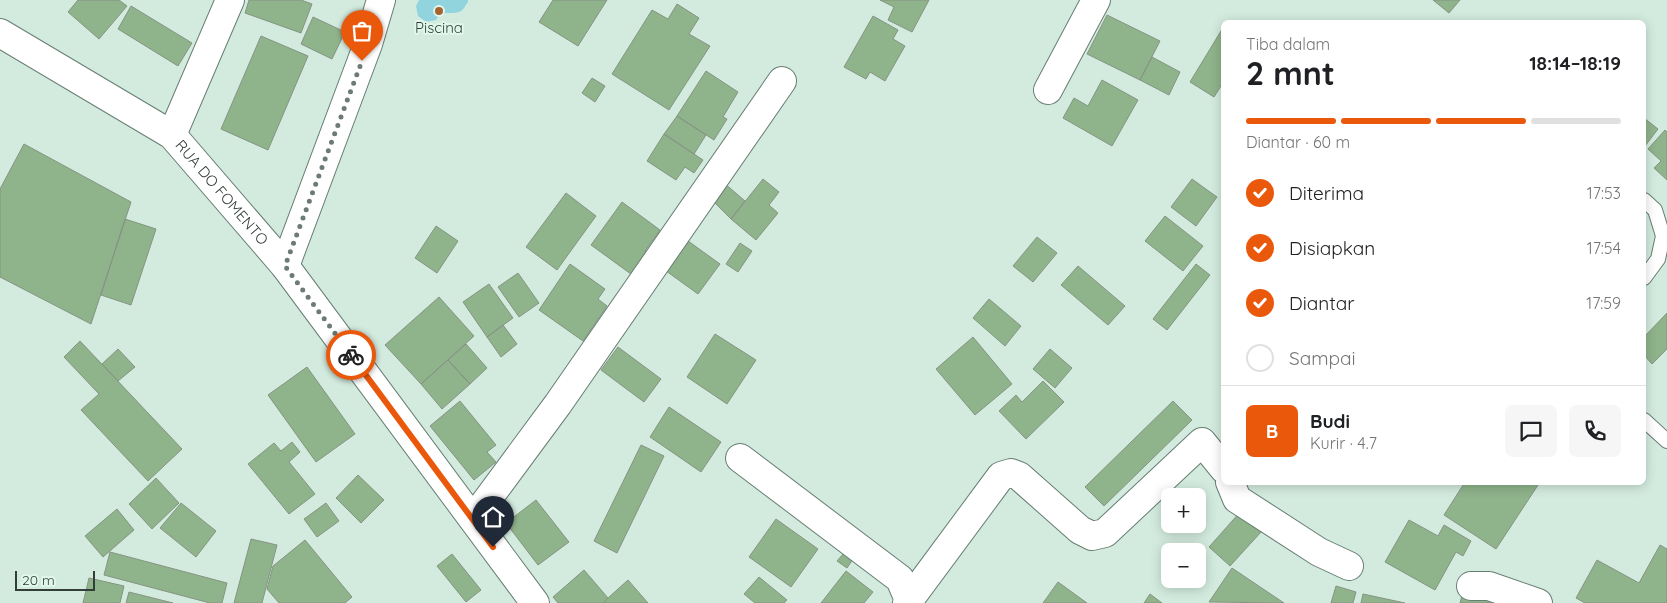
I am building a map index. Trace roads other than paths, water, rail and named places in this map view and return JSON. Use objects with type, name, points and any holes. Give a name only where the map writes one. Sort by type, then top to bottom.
[{"type":"street","points":[[172,135],[230,0]]},
{"type":"street","points":[[285,266],[368,44],[381,0]]},
{"type":"street","points":[[1048,90],[1096,0]]},
{"type":"street","name":"RUA DO FOMENTO","points":[[0,33],[172,135],[285,266],[535,603]]},
{"type":"street","points":[[473,519],[558,404],[782,81]]},
{"type":"street","points":[[908,602],[1000,476],[1011,473],[1019,476],[1080,530],[1092,536],[1105,533],[1202,442],[1221,465]]},
{"type":"street","points":[[740,458],[900,579],[908,602]]},
{"type":"street","points":[[1231,485],[1237,499],[1310,547],[1349,566]]},
{"type":"street","points":[[1471,586],[1489,586],[1538,603]]},
{"type":"lane","points":[[1646,202],[1655,210],[1663,236],[1658,259],[1646,275]]},
{"type":"lane","points":[[1646,422],[1667,441]]},
{"type":"water","name":"Piscina","points":[[419,0],[468,0],[468,2],[460,11],[443,13],[436,20],[426,22],[418,16],[416,6]]},
{"type":"place","name":"Piscina","points":[[439,11]]}]
